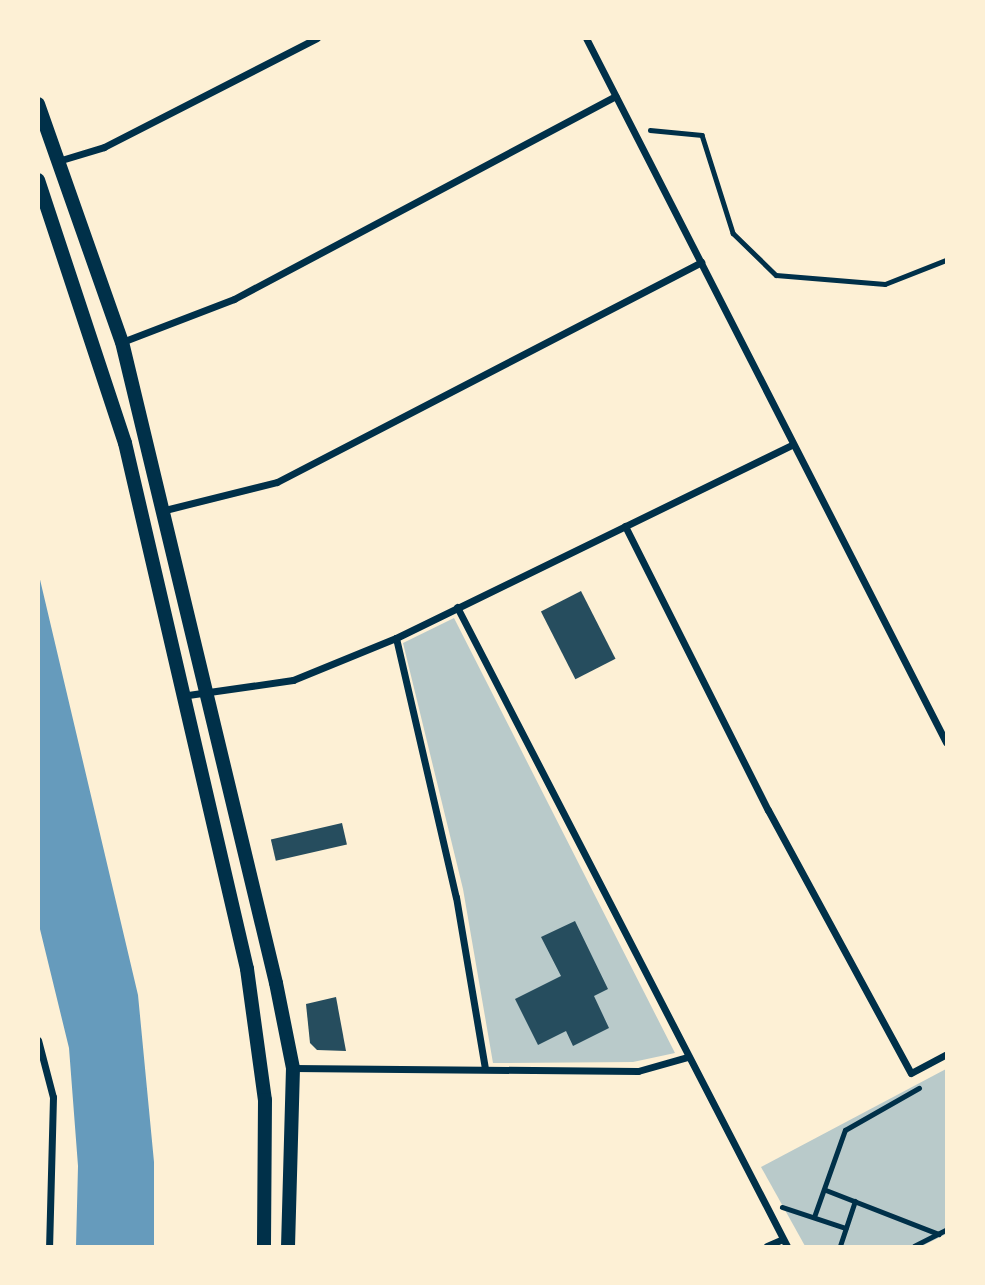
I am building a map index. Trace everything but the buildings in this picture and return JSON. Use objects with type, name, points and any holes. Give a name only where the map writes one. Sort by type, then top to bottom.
[{"type":"main road","points":[[38,104],[122,342],[166,510],[293,1068],[288,1247]]},
{"type":"main road","points":[[38,180],[125,443],[181,696],[247,969],[261,1048],[267,1181],[264,1247]]},
{"type":"street","points":[[58,161],[104,147],[317,38]]},
{"type":"street","points":[[586,38],[792,445],[947,742]]},
{"type":"street","points":[[122,342],[234,299],[615,96]]},
{"type":"street","points":[[166,510],[277,482],[701,262]]},
{"type":"street","points":[[181,696],[293,680],[396,638],[792,445]]},
{"type":"street","points":[[625,526],[768,810],[911,1073],[947,1054]]},
{"type":"street","points":[[457,607],[785,1243],[766,1247]]},
{"type":"street","points":[[396,638],[456,897],[485,1069]]},
{"type":"street","points":[[38,1040],[53,1097],[49,1247]]},
{"type":"street","points":[[293,1068],[638,1071],[687,1057]]},
{"type":"path","points":[[632,128],[702,135],[733,233],[776,275],[885,285],[947,260]]},
{"type":"path","points":[[814,1217],[826,1190],[845,1130],[919,1088]]},
{"type":"path","points":[[826,1190],[939,1234]]},
{"type":"path","points":[[840,1247],[855,1201]]},
{"type":"path","points":[[788,1209],[846,1228]]},
{"type":"path","points":[[914,1247],[947,1230]]},
{"type":"shaded area","points":[[454,618],[675,1053],[633,1062],[493,1063],[463,889],[403,643]]},
{"type":"shaded area","points":[[946,1069],[946,1234],[922,1246],[805,1246],[761,1167]]},
{"type":"water","points":[[38,571],[138,995],[154,1162],[154,1246],[76,1246],[78,1166],[69,1048],[38,921]]}]
